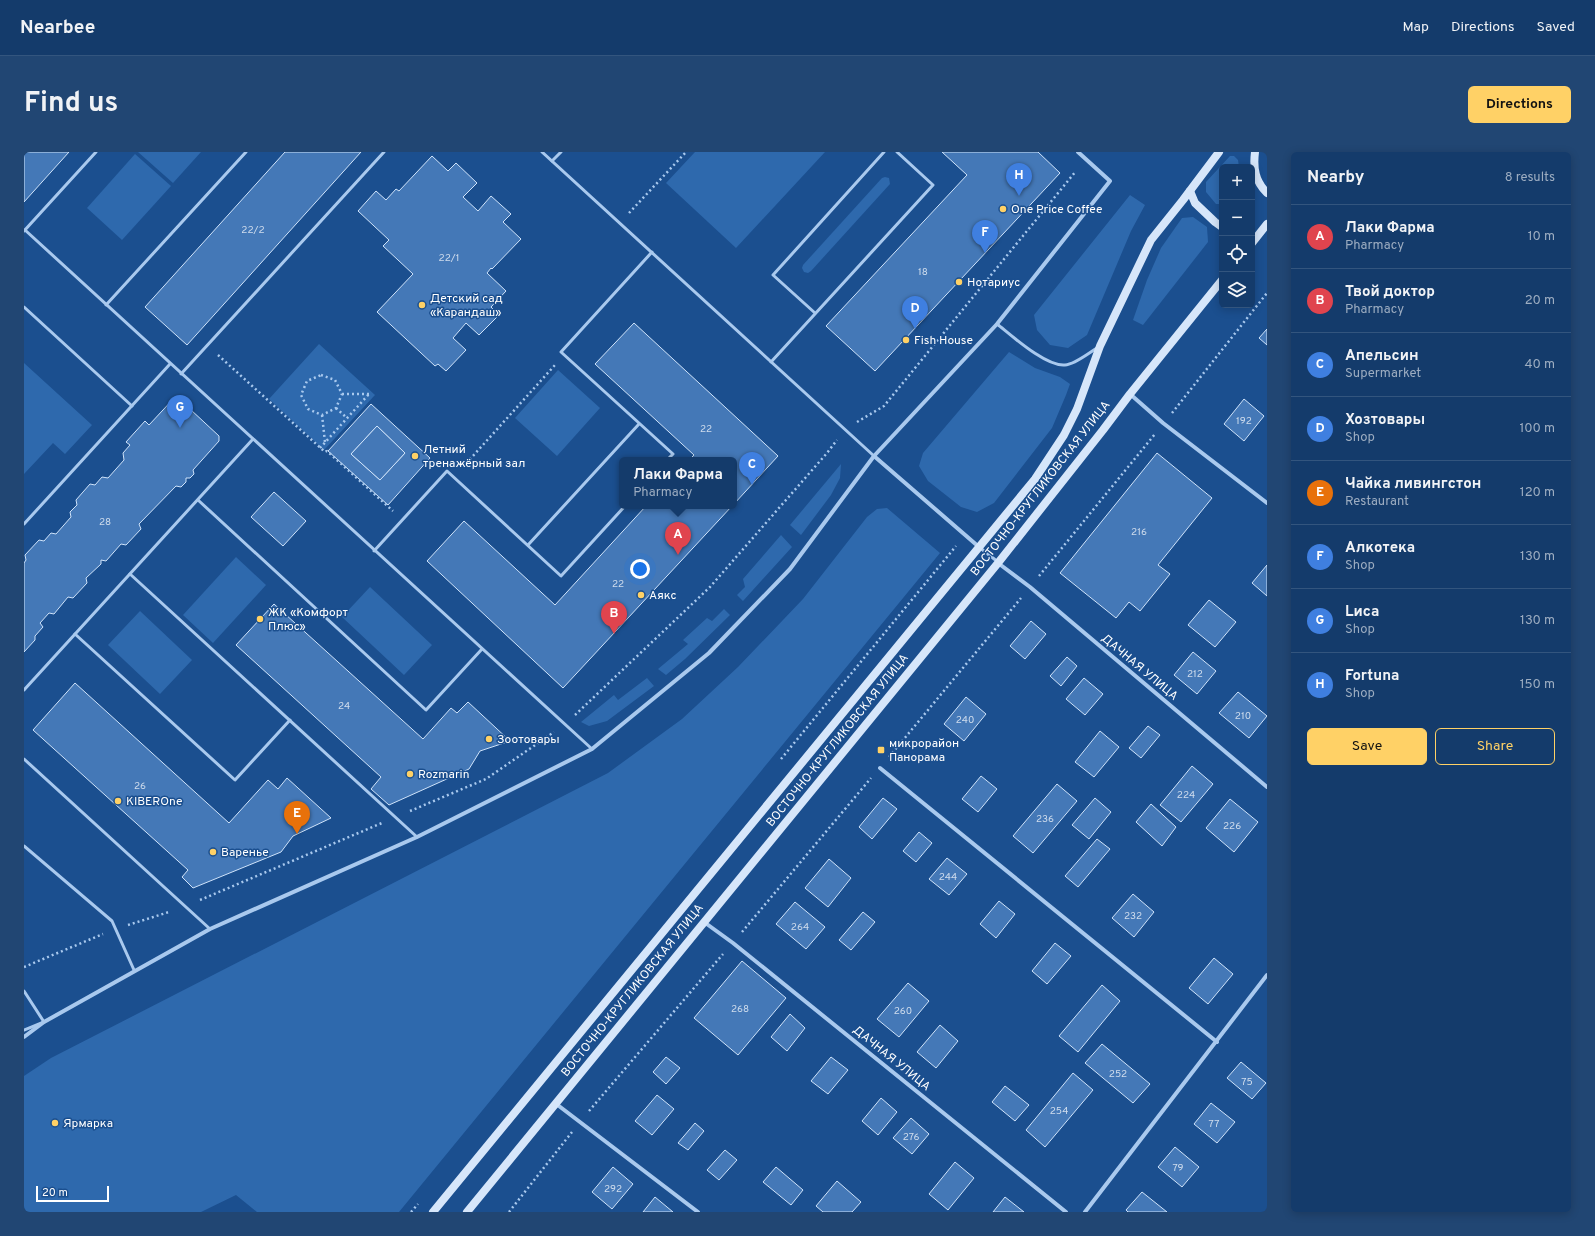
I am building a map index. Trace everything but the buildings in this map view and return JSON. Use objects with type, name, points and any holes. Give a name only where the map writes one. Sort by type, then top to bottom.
[{"type":"main road","name":"ВОСТОЧНО-КРУГЛИКОВСКАЯ УЛИЦА","points":[[433,1212],[1035,478],[1064,435],[1077,409],[1100,346],[1151,240],[1219,152]]},
{"type":"main road","points":[[1255,152],[1254,165],[1256,178],[1267,193]]},
{"type":"main road","points":[[1190,191],[1195,203],[1219,225]]},
{"type":"main road","points":[[1255,236],[1267,224]]},
{"type":"main road","name":"ВОСТОЧНО-КРУГЛИКОВСКАЯ УЛИЦА","points":[[467,1212],[998,563],[1130,394],[1219,284]]},
{"type":"street","points":[[24,1037],[44,1022],[134,970],[210,929],[417,837],[592,749],[709,653],[790,569],[874,456],[997,324],[1110,181],[1078,152]]},
{"type":"street","points":[[1130,394],[1164,424],[1267,503]]},
{"type":"street","points":[[874,456],[979,547]]},
{"type":"street","name":"ДАЧНАЯ УЛИЦА","points":[[998,563],[1030,587],[1267,787]]},
{"type":"street","points":[[880,768],[1217,1042]]},
{"type":"street","name":"ДАЧНАЯ УЛИЦА","points":[[704,921],[1066,1212]]},
{"type":"street","points":[[1085,1212],[1267,975]]},
{"type":"street","points":[[555,1103],[698,1212]]},
{"type":"lane","points":[[96,152],[24,231],[592,749]]},
{"type":"lane","points":[[106,305],[246,152]]},
{"type":"lane","points":[[181,374],[384,152]]},
{"type":"lane","points":[[542,152],[874,456]]},
{"type":"lane","points":[[552,161],[560,152]]},
{"type":"lane","points":[[815,313],[773,276],[884,152]]},
{"type":"lane","points":[[771,362],[933,185],[897,152]]},
{"type":"lane","points":[[652,252],[561,352],[673,454],[670,457]]},
{"type":"lane","points":[[24,307],[132,406]]},
{"type":"lane","points":[[997,324],[1039,356],[1051,362],[1065,365],[1100,346]]},
{"type":"lane","points":[[24,524],[170,364]]},
{"type":"lane","points":[[528,545],[639,424]]},
{"type":"lane","points":[[24,690],[253,439]]},
{"type":"lane","points":[[374,550],[447,471],[561,576],[622,509]]},
{"type":"lane","points":[[198,500],[426,710],[482,649]]},
{"type":"lane","points":[[979,547],[998,563]]},
{"type":"lane","points":[[130,574],[417,837]]},
{"type":"lane","points":[[75,634],[235,780],[290,720]]},
{"type":"lane","points":[[24,759],[210,929]]},
{"type":"lane","points":[[24,846],[112,921],[134,970]]},
{"type":"lane","points":[[24,991],[44,1022],[24,1030]]},
{"type":"path","points":[[620,223],[686,152]]},
{"type":"path","points":[[24,967],[116,928],[185,907],[486,779],[565,725],[710,587],[827,453],[845,430],[884,406],[1079,167]]},
{"type":"path","points":[[509,1212],[579,1122],[733,943],[1030,587],[1164,424],[1267,293]]},
{"type":"path","points":[[207,345],[402,520]]},
{"type":"path","points":[[453,477],[564,355]]},
{"type":"path","points":[[321,374],[335,380],[342,394],[336,408],[322,415],[308,409],[301,395],[307,381],[321,374]]},
{"type":"path","points":[[320,448],[369,394],[342,394]]},
{"type":"path","points":[[336,408],[347,418]]},
{"type":"path","points":[[322,415],[325,442]]},
{"type":"shaded area","points":[[138,152],[201,152],[173,183]]},
{"type":"shaded area","points":[[695,152],[825,152],[736,248],[666,183]]},
{"type":"shaded area","points":[[135,154],[171,186],[122,240],[87,208]]},
{"type":"shaded area","points":[[1230,156],[1234,156],[1238,160],[1239,164],[1223,164]]},
{"type":"shaded area","points":[[1219,168],[1219,204],[1216,204],[1206,192],[1206,182]]},
{"type":"shaded area","points":[[882,178],[889,178],[890,184],[811,271],[808,273],[804,272],[802,268],[803,265]]},
{"type":"shaded area","points":[[1130,195],[1145,205],[1131,231],[1087,335],[1068,348],[1050,345],[1037,330],[1034,315]]},
{"type":"shaded area","points":[[1193,217],[1207,227],[1208,242],[1143,325],[1133,320],[1147,280],[1161,248],[1182,218]]},
{"type":"shaded area","points":[[319,344],[375,395],[324,450],[269,399]]},
{"type":"shaded area","points":[[1009,352],[1035,368],[1060,377],[1070,384],[1052,428],[994,503],[977,512],[961,507],[928,481],[919,466],[923,453]]},
{"type":"shaded area","points":[[24,363],[92,425],[65,454],[53,443],[24,474]]},
{"type":"shaded area","points":[[558,370],[600,408],[557,456],[515,418]]},
{"type":"shaded area","points":[[841,464],[840,478],[831,495],[801,535],[790,525]]},
{"type":"shaded area","points":[[887,508],[940,553],[399,1212],[257,1212],[236,1195],[201,1212],[24,1212],[24,1076],[51,1058],[608,773],[682,719],[738,667],[803,599],[867,517],[877,509]]},
{"type":"shaded area","points":[[781,535],[792,547],[743,601],[737,595],[745,587],[743,579]]},
{"type":"shaded area","points":[[236,557],[266,585],[213,643],[183,615]]},
{"type":"shaded area","points":[[370,587],[432,645],[404,675],[342,617]]},
{"type":"shaded area","points":[[724,609],[730,615],[685,659],[666,675],[658,669],[688,644],[683,640],[707,618],[712,621]]},
{"type":"shaded area","points":[[140,611],[192,660],[160,694],[108,645]]},
{"type":"shaded area","points":[[647,678],[654,686],[607,721],[589,726],[581,722],[614,695],[618,700]]},
{"type":"place","name":"Fortuna","points":[[1019,196]]},
{"type":"place","name":"One Price Coffee","points":[[1003,209]]},
{"type":"place","name":"Алкотека","points":[[985,253]]},
{"type":"place","name":"Нотариус","points":[[959,282]]},
{"type":"place","name":"Детский сад «Карандаш»","points":[[422,305]]},
{"type":"place","name":"Хозтовары","points":[[915,329]]},
{"type":"place","name":"Fish House","points":[[906,340]]},
{"type":"place","name":"Lиса","points":[[180,428]]},
{"type":"place","name":"Летний тренажёрный зал","points":[[415,456]]},
{"type":"place","name":"Апельсин","points":[[752,485]]},
{"type":"place","name":"Лаки Фарма","points":[[678,555]]},
{"type":"place","name":"Аякс","points":[[641,595]]},
{"type":"place","name":"ЖК «Комфорт Плюс»","points":[[260,619]]},
{"type":"place","name":"Твой доктор","points":[[614,634]]},
{"type":"place","name":"Зоотовары","points":[[489,739]]},
{"type":"place","name":"микрорайон Панорама","points":[[881,750]]},
{"type":"place","name":"Rozmarin","points":[[410,774]]},
{"type":"place","name":"KIBEROne","points":[[118,801]]},
{"type":"place","name":"Чайка ливингстон","points":[[297,834]]},
{"type":"place","name":"Варенье","points":[[213,852]]},
{"type":"place","name":"Ярмарка","points":[[55,1123]]}]
